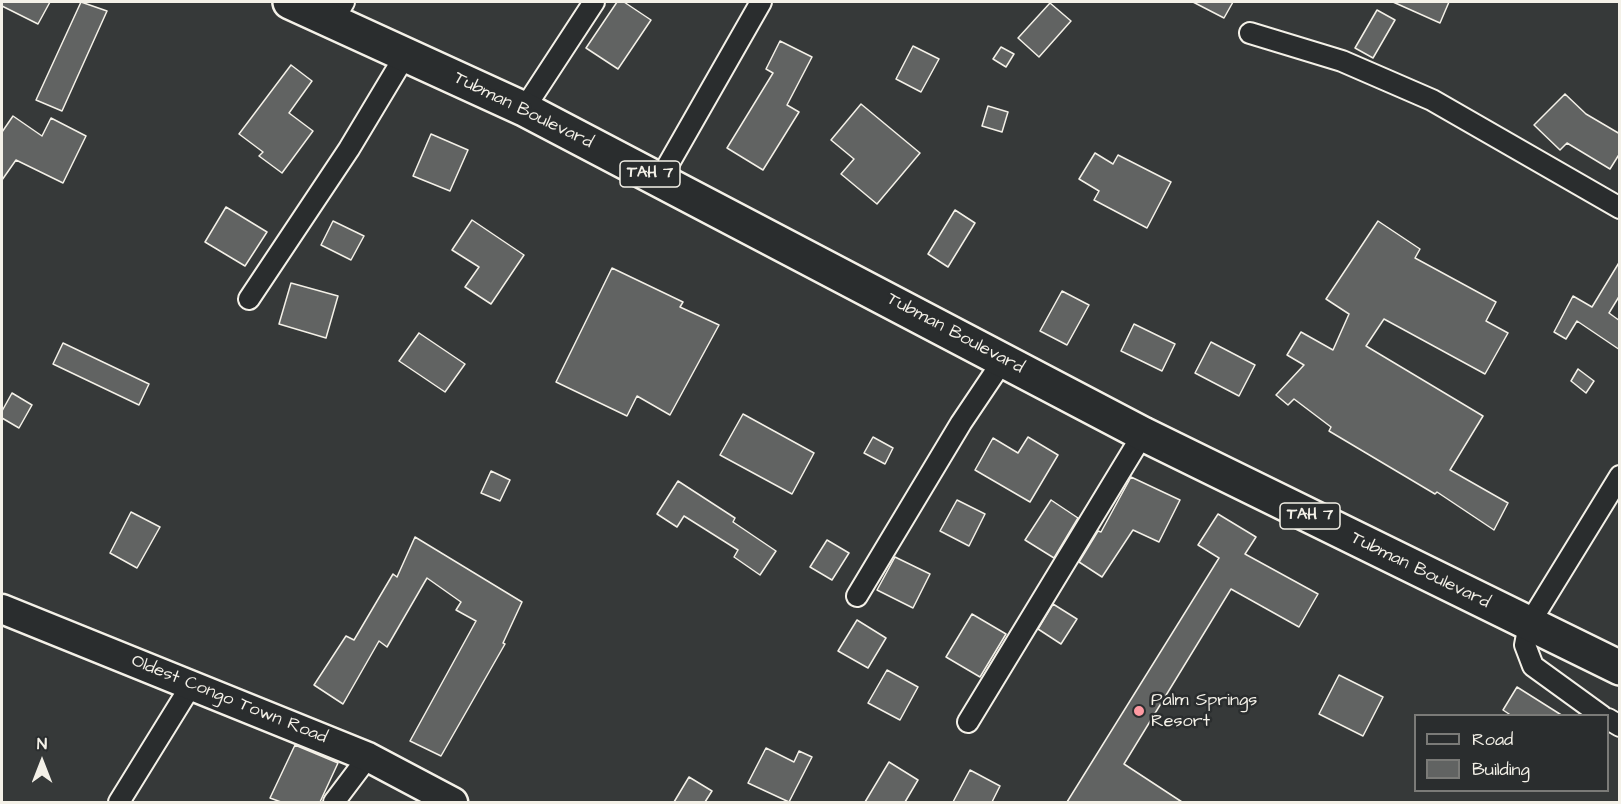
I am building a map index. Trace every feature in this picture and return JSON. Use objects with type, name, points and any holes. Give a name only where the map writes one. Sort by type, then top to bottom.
[{"type":"highway","name":"Tubman Boulevard","points":[[290,2],[338,11],[406,54],[524,109],[660,179],[1143,434],[1620,668]]},
{"type":"street","points":[[524,109],[594,2]]},
{"type":"street","points":[[660,179],[761,2]]},
{"type":"street","points":[[1250,33],[1342,61],[1432,100],[1620,208]]},
{"type":"street","points":[[249,299],[349,149],[406,54]]},
{"type":"street","points":[[856,596],[1004,359]]},
{"type":"street","points":[[968,722],[1143,434]]},
{"type":"street","points":[[1599,714],[1533,666],[1525,645],[1529,624],[1620,476]]},
{"type":"street","name":"Oldest Congo Town Road","points":[[2,609],[368,757],[453,802]]},
{"type":"street","points":[[119,802],[192,684]]},
{"type":"street","points":[[334,802],[368,757]]},
{"type":"building","points":[[2,2],[50,2],[38,24],[2,6]]},
{"type":"building","points":[[81,2],[107,11],[62,111],[36,100]]},
{"type":"building","points":[[617,2],[624,2],[651,20],[618,69],[586,48]]},
{"type":"building","points":[[1193,2],[1233,2],[1224,18]]},
{"type":"building","points":[[1393,2],[1449,2],[1440,23]]},
{"type":"building","points":[[1050,3],[1071,21],[1039,57],[1018,38]]},
{"type":"building","points":[[1377,10],[1395,20],[1373,58],[1355,48]]},
{"type":"building","points":[[780,41],[812,57],[787,105],[799,112],[763,170],[727,148],[773,73],[766,69]]},
{"type":"building","points":[[913,46],[939,59],[921,92],[896,79]]},
{"type":"building","points":[[1001,47],[1014,54],[1006,67],[993,59]]},
{"type":"building","points":[[291,65],[312,81],[289,113],[313,131],[282,173],[259,156],[263,152],[239,134]]},
{"type":"building","points":[[1565,94],[1586,114],[1620,134],[1620,153],[1610,169],[1567,143],[1560,150],[1534,125]]},
{"type":"building","points":[[861,104],[920,153],[877,204],[841,174],[854,159],[831,140]]},
{"type":"building","points":[[988,106],[1008,112],[1002,132],[982,126]]},
{"type":"building","points":[[13,116],[42,136],[51,118],[86,136],[63,183],[16,160],[2,180],[2,132]]},
{"type":"building","points":[[431,134],[468,150],[450,191],[413,176]]},
{"type":"building","points":[[1095,153],[1113,164],[1118,155],[1171,182],[1147,228],[1094,200],[1099,191],[1079,179]]},
{"type":"building","points":[[226,207],[267,232],[245,266],[205,242]]},
{"type":"building","points":[[955,210],[975,223],[948,267],[928,254]]},
{"type":"building","points":[[472,220],[524,255],[491,304],[465,287],[479,267],[452,250]]},
{"type":"building","points":[[333,221],[364,236],[351,260],[321,245]]},
{"type":"building","points":[[1378,221],[1420,249],[1415,258],[1496,302],[1486,321],[1508,333],[1485,374],[1384,319],[1366,346],[1483,416],[1450,470],[1508,503],[1494,530],[1437,492],[1435,494],[1329,431],[1331,427],[1294,399],[1288,405],[1276,395],[1304,365],[1287,355],[1301,332],[1333,350],[1349,314],[1326,299]]},
{"type":"building","points":[[1620,261],[1620,295],[1609,313],[1620,321],[1620,350],[1577,321],[1566,339],[1554,332],[1573,296],[1592,307]]},
{"type":"building","points":[[612,268],[683,302],[680,307],[719,325],[670,415],[637,396],[627,416],[556,382]]},
{"type":"building","points":[[291,283],[338,296],[326,338],[279,324]]},
{"type":"building","points":[[1062,291],[1089,305],[1067,345],[1040,331]]},
{"type":"building","points":[[1134,324],[1175,344],[1162,371],[1121,351]]},
{"type":"building","points":[[419,333],[465,364],[445,392],[399,361]]},
{"type":"building","points":[[1211,342],[1255,365],[1239,396],[1195,373]]},
{"type":"building","points":[[63,343],[149,384],[139,405],[53,364]]},
{"type":"building","points":[[1578,369],[1594,381],[1586,393],[1571,381]]},
{"type":"building","points":[[12,393],[32,405],[19,428],[2,418],[2,411]]},
{"type":"building","points":[[743,414],[814,453],[792,494],[720,455]]},
{"type":"building","points":[[873,437],[893,448],[885,464],[864,453]]},
{"type":"building","points":[[1028,437],[1058,455],[1030,502],[975,470],[993,438],[1018,453]]},
{"type":"building","points":[[491,471],[510,480],[500,501],[481,493]]},
{"type":"building","points":[[1131,477],[1180,500],[1159,542],[1133,530],[1102,577],[1079,562],[1098,531],[1101,532]]},
{"type":"building","points":[[678,481],[735,518],[733,522],[776,551],[760,575],[734,557],[738,550],[684,516],[677,527],[657,514]]},
{"type":"building","points":[[957,500],[985,514],[969,546],[940,531]]},
{"type":"building","points":[[1051,500],[1078,518],[1054,558],[1025,540]]},
{"type":"building","points":[[131,512],[160,527],[137,568],[110,553]]},
{"type":"building","name":"Palm Springs Resort","points":[[1218,514],[1256,537],[1245,554],[1318,594],[1299,627],[1231,589],[1124,764],[1182,802],[1067,802],[1219,558],[1198,545]]},
{"type":"building","points":[[415,537],[522,602],[503,643],[505,644],[441,756],[410,741],[476,621],[456,610],[461,602],[427,578],[387,647],[379,641],[343,704],[314,685],[346,636],[354,640],[393,574],[397,577]]},
{"type":"building","points":[[827,540],[849,553],[832,580],[810,567]]},
{"type":"building","points":[[895,557],[930,574],[913,608],[877,590]]},
{"type":"building","points":[[1053,604],[1077,619],[1061,644],[1038,629]]},
{"type":"building","points":[[972,614],[1006,634],[980,677],[946,657]]},
{"type":"building","points":[[857,620],[886,638],[868,668],[838,651]]},
{"type":"building","points":[[887,670],[918,687],[900,720],[868,703]]},
{"type":"building","points":[[1339,675],[1383,697],[1363,736],[1319,714]]},
{"type":"building","points":[[1517,687],[1560,714],[1509,714],[1503,710]]},
{"type":"building","points":[[295,745],[338,763],[320,802],[281,802],[270,798]]},
{"type":"building","points":[[766,748],[794,762],[799,751],[812,757],[789,802],[748,783]]},
{"type":"building","points":[[889,762],[918,780],[905,802],[865,802]]},
{"type":"building","points":[[970,770],[1000,786],[992,802],[953,802]]},
{"type":"building","points":[[689,777],[712,791],[705,802],[674,802]]},
{"type":"place","name":"Palm Springs Resort","points":[[1139,711]]}]
